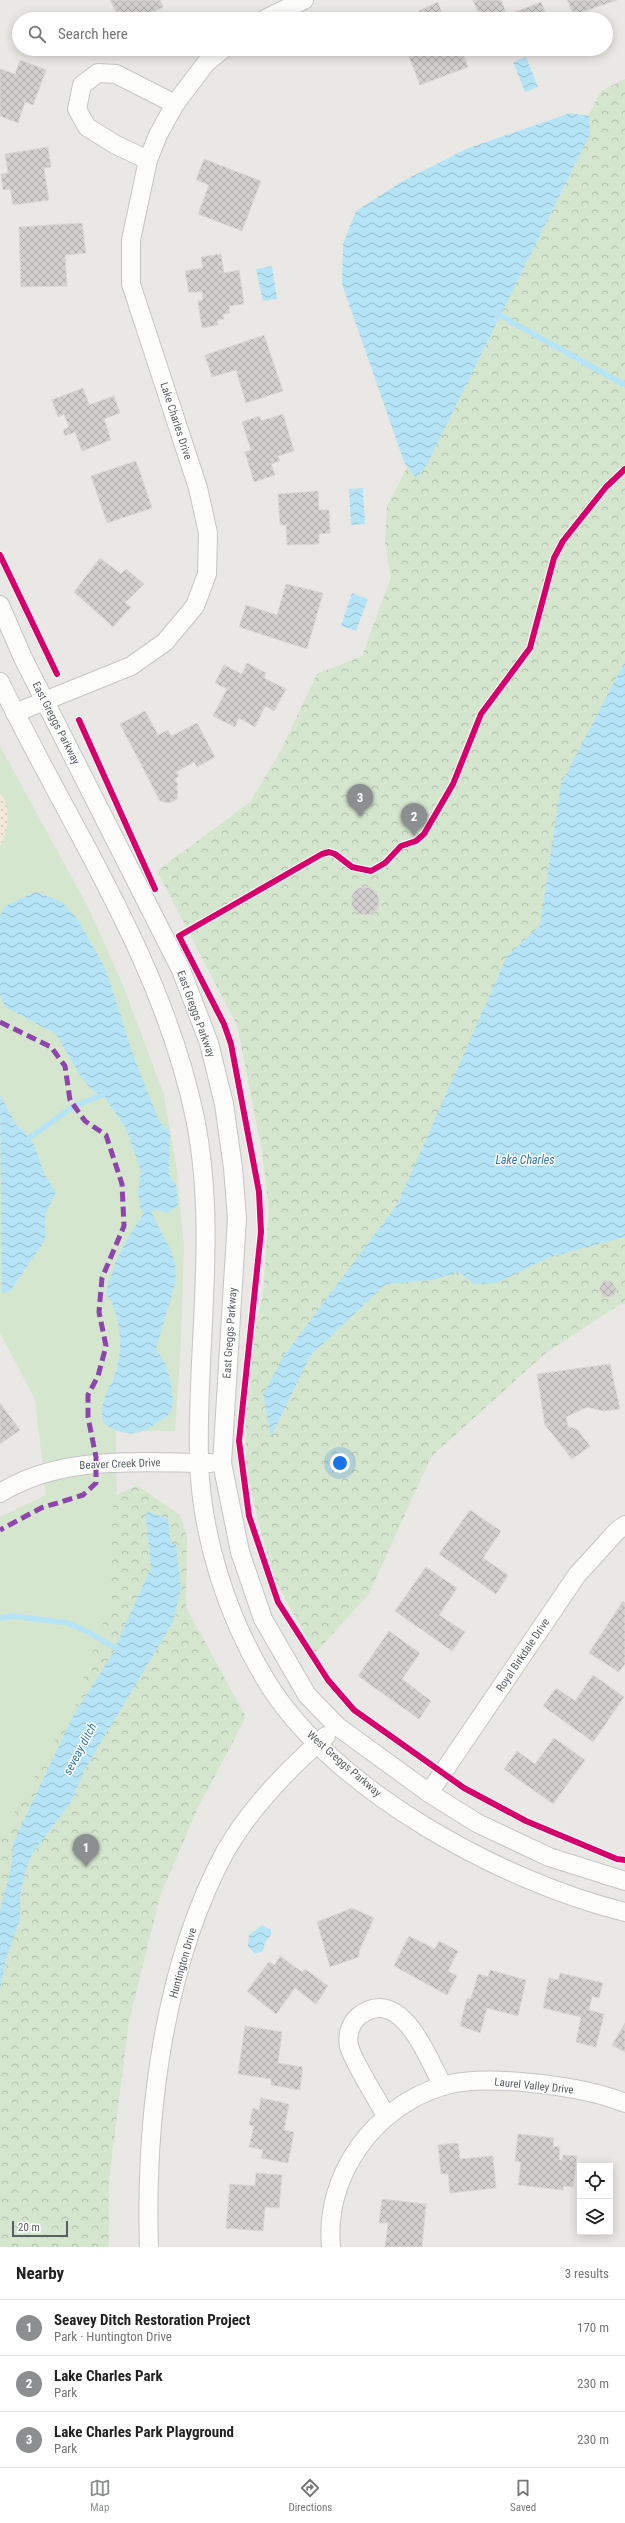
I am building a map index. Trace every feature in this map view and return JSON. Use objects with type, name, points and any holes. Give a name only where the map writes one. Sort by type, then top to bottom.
[{"type":"street","points":[[279,12],[304,0]]},
{"type":"street","name":"Lake Charles Drive","points":[[15,713],[131,666],[165,642],[195,606],[207,574],[208,533],[198,488],[131,284],[131,240],[148,160],[175,104],[206,63],[214,56]]},
{"type":"street","points":[[148,160],[116,145],[87,127],[76,109],[82,85],[98,73],[116,74],[175,104]]},
{"type":"street","name":"East Greggs Parkway","points":[[0,605],[23,658],[46,700],[181,970],[209,1043],[224,1104],[238,1218],[222,1463]]},
{"type":"street","points":[[0,682],[15,713],[123,915],[161,1005],[185,1079],[202,1166],[206,1226],[199,1463]]},
{"type":"street","name":"Beaver Creek Drive","points":[[0,1493],[34,1475],[59,1468],[96,1463],[222,1463]]},
{"type":"street","name":"West Greggs Parkway","points":[[199,1463],[207,1526],[217,1571],[239,1630],[267,1682],[288,1710],[317,1743],[399,1810],[450,1841],[487,1861],[541,1884],[594,1904],[625,1912]]},
{"type":"street","points":[[222,1463],[240,1552],[263,1619],[307,1695],[337,1726],[429,1793],[477,1823],[549,1856],[625,1881]]},
{"type":"street","name":"Royal Birkdale Drive","points":[[429,1793],[577,1575],[618,1530],[625,1525]]},
{"type":"street","name":"Huntington Drive","points":[[148,2247],[150,2151],[160,2057],[173,1997],[195,1919],[226,1852],[268,1792],[290,1766],[337,1726]]},
{"type":"street","points":[[386,2116],[350,2047],[349,2032],[358,2016],[375,2008],[388,2008],[402,2016],[443,2086]]},
{"type":"street","name":"Laurel Valley Drive","points":[[331,2247],[332,2220],[341,2177],[363,2140],[386,2116],[401,2105],[443,2086],[473,2080],[528,2084],[594,2092],[625,2103]]},
{"type":"green space","points":[[625,79],[625,1304],[619,1305],[546,1353],[431,1457],[369,1594],[315,1653],[276,1582],[261,1533],[246,1467],[246,1370],[263,1293],[269,1210],[262,1151],[237,1025],[157,871],[250,802],[280,752],[317,674],[362,656],[391,577],[385,544],[387,506],[601,91]]},
{"type":"green space","points":[[0,746],[88,907],[123,985],[164,1095],[177,1171],[184,1247],[181,1343],[175,1431],[116,1431],[117,1507],[112,1655],[0,1927],[0,1517],[46,1495],[35,1399],[0,1333]]},
{"type":"green space","points":[[137,1485],[180,1515],[187,1536],[186,1607],[246,1717],[198,1808],[160,1896],[129,2021],[109,2179],[109,2247],[0,2247],[0,1838],[76,1704],[88,1663],[110,1606],[113,1497]]},
{"type":"sand","points":[[0,793],[4,799],[8,820],[0,847]]},
{"type":"water","points":[[526,57],[538,87],[525,92],[513,62]]},
{"type":"water","points":[[570,113],[589,116],[590,134],[426,466],[416,478],[404,462],[342,284],[343,244],[356,211],[401,182],[466,149]]},
{"type":"water","points":[[272,266],[277,299],[263,301],[256,269]]},
{"type":"water","points":[[363,488],[365,524],[351,525],[349,489]]},
{"type":"water","points":[[352,593],[368,599],[356,631],[341,626]]},
{"type":"water","name":"Lake Charles","points":[[625,661],[625,1237],[550,1257],[497,1283],[474,1284],[459,1272],[432,1280],[386,1284],[310,1356],[271,1437],[263,1395],[283,1357],[398,1203],[507,956],[540,926],[561,784]]},
{"type":"water","points":[[36,892],[62,902],[78,920],[106,970],[132,1051],[149,1096],[159,1121],[170,1132],[169,1175],[176,1185],[178,1206],[167,1213],[157,1210],[151,1212],[171,1251],[175,1263],[176,1280],[156,1349],[166,1365],[171,1384],[173,1402],[170,1414],[153,1426],[138,1432],[124,1433],[104,1424],[102,1410],[105,1398],[115,1374],[120,1354],[120,1332],[118,1321],[111,1301],[106,1293],[112,1271],[121,1251],[144,1213],[140,1207],[138,1193],[141,1171],[126,1128],[103,1095],[94,1092],[81,1077],[56,1034],[5,1007],[0,995],[0,916],[5,906]]},
{"type":"water","points":[[0,1095],[17,1126],[23,1130],[35,1146],[44,1174],[56,1192],[45,1215],[45,1238],[41,1246],[10,1291],[2,1293]]},
{"type":"water","name":"seveay ditch","points":[[147,1511],[168,1519],[171,1544],[176,1544],[181,1588],[173,1622],[85,1769],[71,1802],[32,1854],[24,1875],[20,1897],[20,1919],[6,1959],[0,1990],[0,1911],[12,1863],[13,1843],[73,1716],[112,1655],[151,1567],[146,1519]]},
{"type":"water","points":[[262,1925],[271,1930],[271,1935],[265,1942],[263,1951],[255,1954],[248,1946],[249,1935]]},
{"type":"building","points":[[110,0],[160,0],[163,7],[153,12],[116,12]]},
{"type":"building","points":[[473,0],[501,0],[506,12],[478,12]]},
{"type":"building","points":[[567,0],[617,0],[583,12],[573,12]]},
{"type":"building","points":[[438,2],[442,12],[419,12]]},
{"type":"building","points":[[541,2],[545,12],[515,12]]},
{"type":"building","points":[[409,56],[464,56],[468,67],[420,85]]},
{"type":"building","points":[[20,60],[46,70],[33,105],[25,102],[18,123],[0,116],[0,69],[15,74]]},
{"type":"building","points":[[48,147],[51,167],[44,168],[49,200],[13,205],[10,189],[3,190],[1,174],[8,173],[5,154]]},
{"type":"building","points":[[204,159],[261,181],[242,231],[198,214],[209,185],[196,180]]},
{"type":"building","points":[[82,223],[86,253],[65,255],[67,286],[21,287],[19,227]]},
{"type":"building","points":[[221,254],[224,273],[239,270],[244,304],[229,306],[230,313],[223,314],[224,319],[217,320],[218,325],[202,328],[198,301],[203,300],[202,291],[189,293],[185,271],[203,268],[201,257]]},
{"type":"building","points":[[264,335],[283,391],[246,403],[236,370],[212,377],[205,355]]},
{"type":"building","points":[[83,388],[89,405],[114,396],[120,413],[104,419],[111,440],[82,451],[75,432],[65,436],[63,430],[69,427],[64,414],[58,417],[52,400]]},
{"type":"building","points":[[283,414],[294,451],[278,456],[280,461],[271,464],[275,475],[254,482],[245,452],[251,450],[242,422],[260,416],[261,421]]},
{"type":"building","points":[[136,461],[152,508],[107,523],[91,476]]},
{"type":"building","points":[[318,491],[319,510],[329,510],[330,533],[319,534],[319,544],[287,545],[286,525],[280,525],[278,494]]},
{"type":"building","points":[[100,558],[121,574],[126,569],[144,584],[125,603],[131,607],[113,627],[74,592]]},
{"type":"building","points":[[286,584],[323,593],[307,649],[239,627],[246,605],[277,615]]},
{"type":"building","points":[[247,663],[266,673],[264,678],[286,689],[274,711],[265,706],[255,727],[239,718],[235,727],[213,716],[227,689],[215,683],[224,665],[242,674]]},
{"type":"building","points":[[145,711],[158,735],[168,730],[171,736],[197,723],[215,757],[197,767],[194,762],[176,772],[179,776],[175,779],[178,785],[176,788],[178,791],[177,799],[169,803],[160,801],[120,724]]},
{"type":"building","points":[[365,887],[375,891],[379,901],[375,911],[365,915],[355,911],[351,901],[355,891]]},
{"type":"building","points":[[611,1281],[617,1290],[613,1297],[604,1297],[599,1289],[603,1282]]},
{"type":"building","points":[[610,1364],[620,1409],[603,1411],[587,1407],[566,1417],[568,1427],[577,1429],[590,1446],[572,1459],[545,1425],[537,1374]]},
{"type":"building","points":[[0,1403],[20,1430],[0,1444]]},
{"type":"building","points":[[470,1510],[501,1531],[483,1558],[508,1575],[496,1594],[439,1554]]},
{"type":"building","points":[[426,1567],[457,1588],[439,1615],[465,1632],[452,1651],[395,1611]]},
{"type":"building","points":[[623,1601],[625,1603],[625,1664],[619,1672],[589,1653]]},
{"type":"building","points":[[389,1631],[420,1653],[402,1679],[431,1701],[419,1719],[358,1676]]},
{"type":"building","points":[[593,1675],[624,1697],[593,1742],[543,1706],[556,1688],[575,1701]]},
{"type":"building","points":[[554,1738],[585,1760],[553,1804],[504,1769],[517,1751],[535,1764]]},
{"type":"building","points":[[352,1908],[374,1918],[359,1951],[359,1957],[330,1967],[317,1922]]},
{"type":"building","points":[[409,1936],[435,1949],[439,1941],[458,1951],[448,1971],[457,1976],[447,1995],[394,1966]]},
{"type":"building","points":[[280,1956],[302,1972],[305,1969],[328,1986],[316,2004],[295,1988],[276,2014],[247,1991],[269,1962],[275,1965]]},
{"type":"building","points":[[490,1970],[526,1980],[518,2016],[487,2008],[480,2033],[460,2026],[467,1998],[471,1999],[478,1974],[488,1977]]},
{"type":"building","points":[[560,1973],[603,1983],[599,1998],[592,1996],[589,2010],[604,2014],[596,2047],[576,2042],[581,2017],[543,2008],[549,1978],[558,1980]]},
{"type":"building","points":[[625,2023],[625,2052],[612,2045]]},
{"type":"building","points":[[245,2026],[282,2032],[278,2063],[303,2067],[300,2090],[271,2085],[271,2079],[238,2074]]},
{"type":"building","points":[[261,2098],[289,2104],[284,2130],[294,2132],[288,2163],[261,2158],[263,2150],[249,2147],[254,2126],[249,2125],[253,2108],[259,2110]]},
{"type":"building","points":[[518,2134],[554,2138],[553,2146],[560,2147],[559,2159],[562,2161],[563,2155],[577,2156],[573,2187],[564,2186],[563,2190],[518,2185],[521,2162],[515,2161]]},
{"type":"building","points":[[458,2143],[460,2159],[493,2156],[496,2188],[450,2193],[448,2174],[441,2174],[438,2145]]},
{"type":"building","points":[[256,2173],[282,2175],[279,2208],[265,2207],[263,2231],[226,2228],[230,2184],[255,2186]]},
{"type":"building","points":[[382,2199],[426,2204],[422,2247],[385,2247],[388,2223],[379,2223]]},
{"type":"waterway","points":[[494,312],[625,385]]},
{"type":"waterway","points":[[29,1138],[74,1106],[103,1095]]},
{"type":"waterway","points":[[0,1618],[13,1616],[68,1623],[88,1632],[122,1652]]},
{"type":"marked path","points":[[0,1022],[51,1047],[65,1066],[70,1100],[85,1121],[106,1135],[122,1184],[124,1226],[102,1278],[99,1312],[106,1346],[98,1376],[88,1395],[88,1417],[96,1457],[96,1483],[83,1495],[41,1508],[0,1530]]},
{"type":"cycle path","points":[[625,469],[606,487],[563,541],[554,558],[530,648],[481,714],[453,784],[424,834],[416,841],[401,846],[385,863],[371,871],[352,867],[335,854],[329,852],[322,854],[179,936],[224,1024],[231,1044],[259,1192],[261,1232],[239,1441],[249,1516],[278,1602],[328,1680],[354,1710],[464,1788],[526,1821],[617,1859],[625,1860]]},
{"type":"cycle path","points":[[0,555],[57,674]]},
{"type":"cycle path","points":[[79,720],[155,889]]},
{"type":"place","name":"Lake Charles Park Playground","points":[[360,817]]},
{"type":"place","name":"Lake Charles Park","points":[[414,836]]},
{"type":"place","name":"Seavey Ditch Restoration Project","points":[[86,1867]]}]
